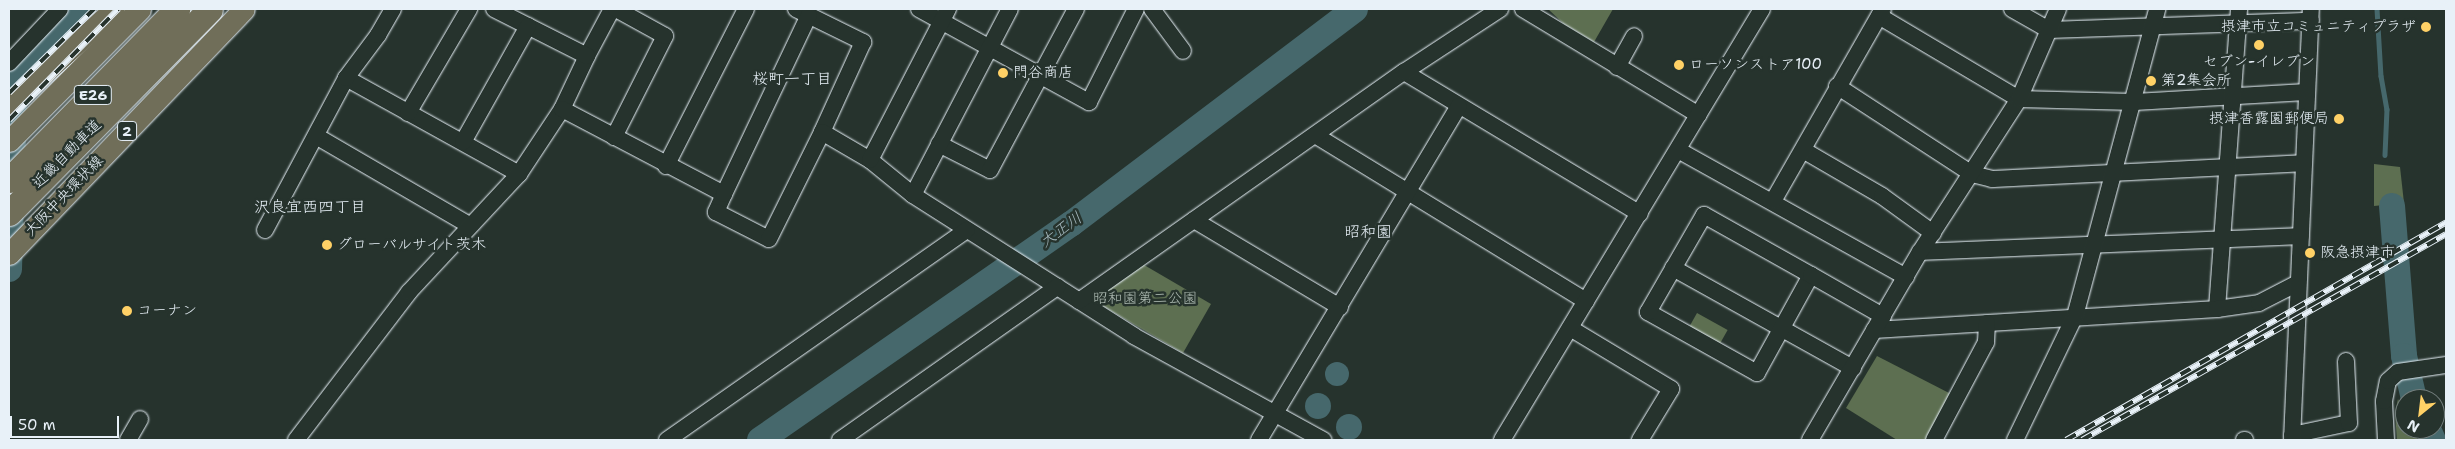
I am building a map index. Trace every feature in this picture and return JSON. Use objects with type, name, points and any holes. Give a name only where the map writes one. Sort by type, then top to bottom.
[{"type":"highway","name":"近畿自動車道","points":[[9,180],[177,9]]},
{"type":"highway","name":"近畿自動車道","points":[[9,213],[210,9]]},
{"type":"main road","points":[[9,105],[114,9]]},
{"type":"main road","points":[[9,141],[140,9]]},
{"type":"main road","name":"大阪中央環状線","points":[[9,254],[244,9]]},
{"type":"street","points":[[9,63],[60,9]]},
{"type":"street","points":[[265,230],[346,78],[378,35],[393,9]]},
{"type":"street","points":[[408,112],[469,9]]},
{"type":"street","points":[[494,9],[587,56]]},
{"type":"street","points":[[296,440],[409,292],[469,225],[519,174],[562,109],[612,9]]},
{"type":"street","points":[[614,137],[665,36],[616,9]]},
{"type":"street","points":[[666,166],[746,9]]},
{"type":"street","points":[[919,9],[945,15],[990,46],[1089,102],[1136,9]]},
{"type":"street","points":[[912,194],[1010,9]]},
{"type":"street","points":[[939,144],[990,170],[1076,9]]},
{"type":"street","points":[[1152,9],[1184,51]]},
{"type":"street","points":[[1079,301],[1404,72],[1500,9]]},
{"type":"street","points":[[1523,9],[1699,115]]},
{"type":"street","points":[[1502,440],[1762,9]]},
{"type":"street","points":[[2012,9],[2049,30],[2235,25],[2311,15],[2292,438],[2349,423],[2346,361]]},
{"type":"street","points":[[1810,440],[1920,252],[1972,174],[2018,99],[2058,9]]},
{"type":"street","points":[[2015,440],[2075,316],[2116,173],[2157,9]]},
{"type":"street","points":[[2218,309],[2235,25],[2240,19],[2239,9]]},
{"type":"street","points":[[803,12],[863,42],[822,132],[769,239],[716,212],[803,12]]},
{"type":"street","points":[[1773,201],[1881,12],[2018,99],[2134,102],[2307,92]]},
{"type":"street","points":[[870,160],[945,15]]},
{"type":"street","points":[[463,142],[528,26]]},
{"type":"street","points":[[1617,66],[1634,36]]},
{"type":"street","points":[[1404,72],[1640,214]]},
{"type":"street","points":[[346,78],[519,174]]},
{"type":"street","points":[[1837,86],[1972,174],[1992,179],[2304,163]]},
{"type":"street","points":[[1259,440],[1459,106]]},
{"type":"street","points":[[562,109],[666,166],[724,194]]},
{"type":"street","points":[[822,132],[870,160],[912,194],[1134,336],[1276,412],[1323,440]]},
{"type":"street","points":[[1315,135],[1586,301]]},
{"type":"street","points":[[316,136],[469,225]]},
{"type":"street","points":[[1678,150],[1773,201],[1906,277]]},
{"type":"street","points":[[1803,150],[1882,196],[1933,233]]},
{"type":"street","points":[[1811,275],[1757,373],[1648,312],[1704,215],[1811,275],[1879,323],[1987,323],[2075,316],[2218,309],[2260,303],[2298,283]]},
{"type":"street","points":[[1194,220],[1340,307]]},
{"type":"street","points":[[667,440],[970,232]]},
{"type":"street","points":[[1920,252],[2301,236]]},
{"type":"street","points":[[1673,268],[1853,368]]},
{"type":"street","points":[[840,440],[1056,286]]},
{"type":"street","points":[[1934,440],[1986,342],[1987,323]]},
{"type":"street","points":[[1570,328],[1671,389],[1640,440]]},
{"type":"street","points":[[2386,440],[2384,400],[2388,381],[2398,372],[2446,364]]},
{"type":"street","points":[[128,440],[140,419]]},
{"type":"green space","points":[[1548,9],[1613,9],[1594,42],[1564,24]]},
{"type":"green space","points":[[2374,164],[2400,167],[2404,203],[2374,206]]},
{"type":"green space","name":"昭和園第二公園","points":[[1139,262],[1211,304],[1183,353],[1096,302],[1096,296]]},
{"type":"green space","points":[[1697,313],[1728,330],[1719,345],[1689,328]]},
{"type":"green space","points":[[1877,356],[1951,394],[1927,440],[1897,440],[1846,408]]},
{"type":"green space","points":[[2397,439],[2418,440],[2397,440]]},
{"type":"water","points":[[1332,362],[1342,362],[1349,369],[1349,379],[1342,386],[1332,386],[1325,379],[1325,369]]},
{"type":"water","points":[[1318,393],[1327,397],[1331,406],[1327,415],[1318,419],[1309,415],[1305,406],[1309,397]]},
{"type":"water","points":[[1349,414],[1358,418],[1362,427],[1358,436],[1349,440],[1340,436],[1336,427],[1340,418]]},
{"type":"waterway","points":[[9,269],[15,70],[78,9]]},
{"type":"waterway","name":"大正川","points":[[760,440],[1071,224],[1355,9]]},
{"type":"waterway","points":[[2377,9],[2381,76],[2387,109],[2385,155]]},
{"type":"waterway","points":[[2392,206],[2404,356],[2412,389]]},
{"type":"railway","points":[[9,93],[94,9]]},
{"type":"railway","points":[[9,120],[118,9]]},
{"type":"railway","points":[[2066,440],[2446,222]]},
{"type":"railway","points":[[2082,440],[2446,234]]},
{"type":"place","name":"摂津市立コミュニティプラザ","points":[[2426,27]]},
{"type":"place","name":"セブン-イレブン","points":[[2259,45]]},
{"type":"place","name":"ローソンストア100","points":[[1679,65]]},
{"type":"place","name":"門谷商店","points":[[1003,73]]},
{"type":"place","name":"第2集会所","points":[[2151,81]]},
{"type":"place","name":"摂津香露園郵便局","points":[[2339,119]]},
{"type":"place","name":"グローバルサイト茨木","points":[[327,245]]},
{"type":"place","name":"阪急摂津市","points":[[2310,253]]},
{"type":"place","name":"コーナン","points":[[127,311]]},
{"type":"district","name":"桜町一丁目","points":[[792,79]]},
{"type":"district","name":"沢良宜西四丁目","points":[[310,207]]},
{"type":"district","name":"昭和園","points":[[1368,232]]}]
